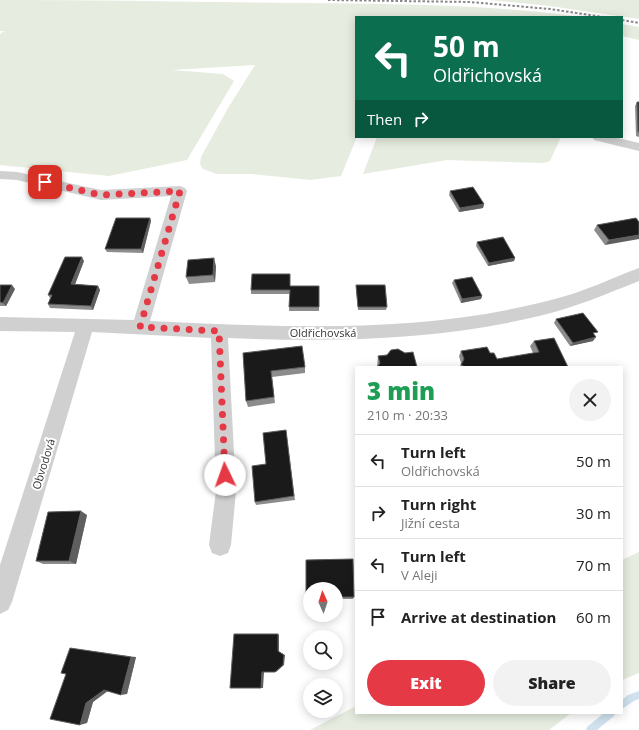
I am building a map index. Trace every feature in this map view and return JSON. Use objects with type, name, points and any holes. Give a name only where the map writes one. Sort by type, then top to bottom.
[{"type":"street","points":[[602,138],[639,147]]},
{"type":"street","points":[[0,175],[17,176],[101,195],[180,191],[140,327]]},
{"type":"street","name":"Oldřichovská","points":[[0,324],[140,327],[219,331],[348,333],[452,325],[526,313],[553,306],[595,293],[639,274]]},
{"type":"street","name":"Obvodová","points":[[0,602],[85,326]]},
{"type":"street","points":[[219,331],[226,491],[220,546]]},
{"type":"shaded area","points":[[0,0],[407,4],[511,9],[571,16],[355,16],[355,138],[357,138],[341,176],[311,180],[251,174],[217,174],[203,169],[200,164],[201,157],[228,108],[255,65],[171,70],[223,74],[234,81],[187,160],[109,176],[0,165],[0,34],[4,31],[0,31]]},
{"type":"shaded area","points":[[489,0],[639,0],[639,19],[623,16],[550,6]]},
{"type":"shaded area","points":[[623,24],[639,27],[639,40],[623,36]]},
{"type":"shaded area","points":[[377,138],[561,138],[550,161],[544,163],[447,160],[363,174]]},
{"type":"shaded area","points":[[639,552],[639,673],[623,680],[623,560]]},
{"type":"shaded area","points":[[355,707],[355,714],[570,714],[549,730],[310,730],[333,718],[343,718],[343,713]]},
{"type":"building","points":[[637,102],[639,102],[639,132],[638,132]]},
{"type":"building","points":[[473,187],[484,204],[460,208],[450,191]]},
{"type":"building","points":[[116,218],[150,218],[141,249],[105,249]]},
{"type":"building","points":[[636,218],[639,222],[639,235],[609,240],[597,225]]},
{"type":"building","points":[[503,237],[515,258],[489,263],[477,242]]},
{"type":"building","points":[[65,257],[82,257],[71,284],[98,286],[91,306],[48,304],[52,295],[48,295]]},
{"type":"building","points":[[214,258],[213,275],[186,277],[188,260]]},
{"type":"building","points":[[252,274],[290,274],[290,286],[319,286],[319,307],[289,307],[290,290],[251,290]]},
{"type":"building","points":[[472,277],[482,296],[462,299],[454,280]]},
{"type":"building","points":[[0,285],[12,285],[3,303],[0,302]]},
{"type":"building","points":[[356,285],[385,285],[387,307],[358,307]]},
{"type":"building","points":[[583,313],[598,332],[593,333],[596,337],[573,343],[556,319]]},
{"type":"building","points":[[554,338],[568,366],[461,365],[464,359],[461,351],[487,347],[490,353],[494,353],[497,359],[539,352],[534,341]]},
{"type":"building","points":[[302,346],[305,367],[271,371],[274,397],[246,401],[243,353]]},
{"type":"building","points":[[398,349],[405,353],[413,352],[417,366],[378,366],[380,363],[378,356],[387,355],[391,350]]},
{"type":"building","points":[[286,430],[294,496],[255,502],[252,466],[266,464],[263,433]]},
{"type":"building","points":[[81,511],[69,561],[36,561],[48,512]]},
{"type":"building","points":[[353,559],[354,597],[343,597],[343,582],[306,582],[306,560]]},
{"type":"building","points":[[234,634],[278,634],[278,651],[284,655],[283,665],[275,672],[262,672],[261,688],[230,688]]},
{"type":"building","points":[[70,648],[131,657],[121,695],[104,690],[86,703],[80,725],[50,719],[66,674],[61,673]]},
{"type":"waterway","points":[[623,704],[631,698],[639,695]]},
{"type":"waterway","points":[[590,730],[610,714]]},
{"type":"railway","points":[[328,0],[470,2],[550,9],[596,16]]},
{"type":"railway","points":[[623,20],[639,23]]},
{"type":"route","points":[[45,182],[101,195],[180,191],[140,327],[219,331],[225,475]]}]
